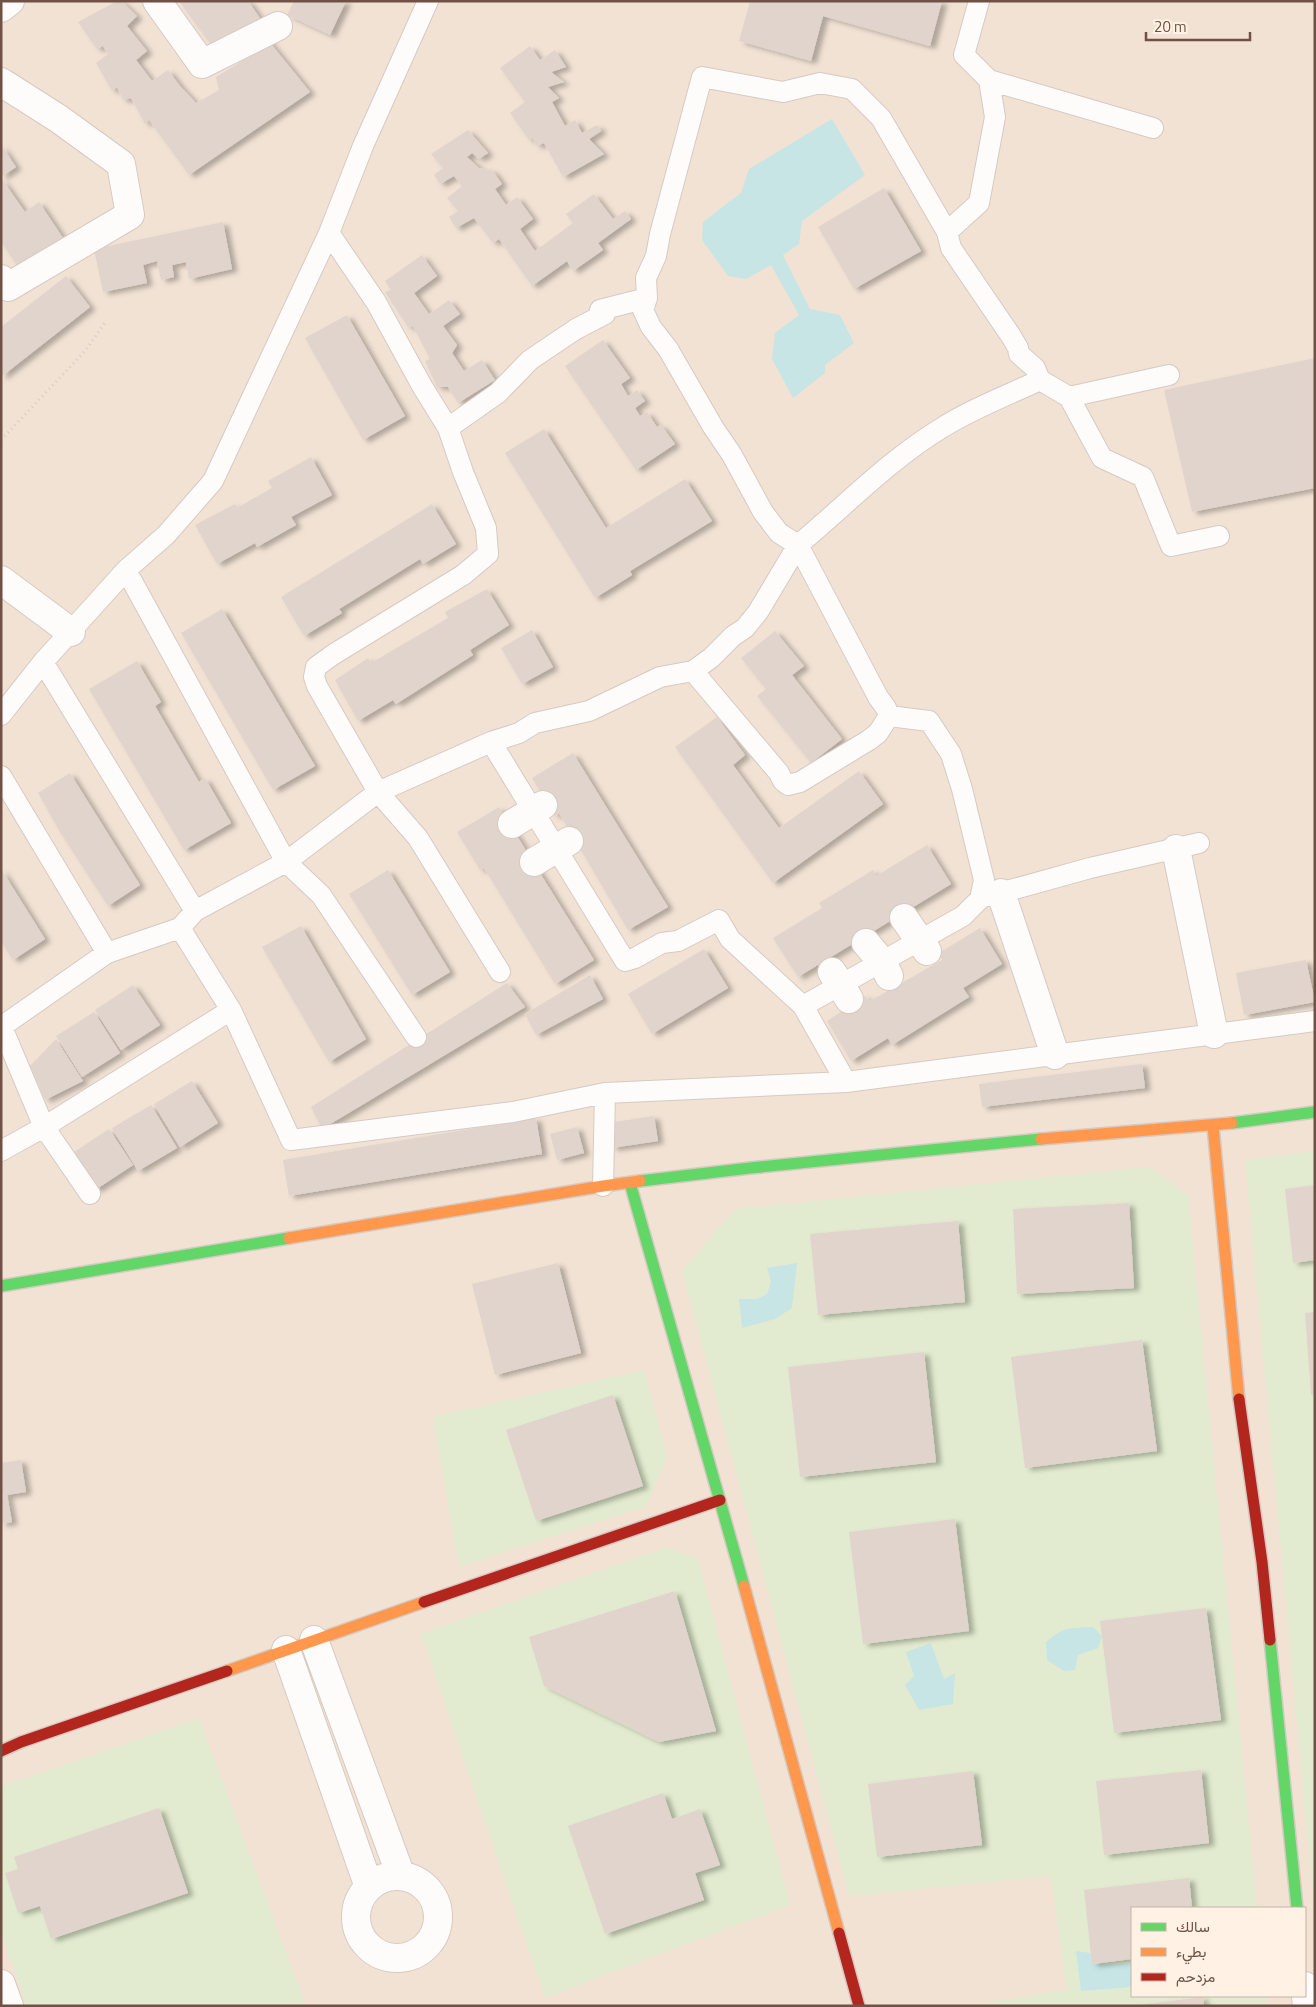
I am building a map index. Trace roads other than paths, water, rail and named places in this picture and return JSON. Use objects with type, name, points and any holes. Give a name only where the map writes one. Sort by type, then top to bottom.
[{"type":"street","points":[[1,8],[10,1]]},
{"type":"street","points":[[157,1],[202,64],[278,26]]},
{"type":"street","points":[[1,82],[59,119],[121,164],[130,215],[8,287],[1,279]]},
{"type":"street","points":[[1,580],[70,632]]},
{"type":"street","points":[[1188,846],[1214,1034]]},
{"type":"street","points":[[991,896],[1055,1055]]},
{"type":"street","points":[[904,918],[923,946]]},
{"type":"street","points":[[1,1286],[603,1186],[750,1168],[1014,1141],[1213,1126],[1315,1112]]},
{"type":"street","points":[[1213,1126],[1228,1301],[1242,1428],[1262,1562],[1297,1907]]},
{"type":"street","points":[[630,1183],[720,1500],[859,2006]]},
{"type":"street","points":[[1,1751],[21,1742],[720,1500]]},
{"type":"street","points":[[314,1640],[401,1876]]},
{"type":"street","points":[[286,1650],[369,1887]]},
{"type":"street","points":[[401,1876],[414,1880],[426,1888],[434,1899],[438,1913],[438,1927],[432,1939],[423,1950],[410,1957],[397,1959],[383,1956],[371,1949],[361,1939],[356,1926],[356,1912],[360,1898],[369,1887],[384,1878],[401,1876]]},
{"type":"street","points":[[1,1984],[9,2006]]},
{"type":"lane","points":[[1,715],[44,662],[126,570],[166,535],[213,481],[329,233],[363,146],[428,1]]},
{"type":"lane","points":[[979,1],[964,55],[989,80],[1153,128]]},
{"type":"lane","points":[[889,716],[798,545],[779,533],[763,512],[732,455],[668,349],[650,327],[643,310],[647,298],[646,278],[656,256],[660,234],[702,77],[783,92],[820,83],[852,89],[881,118],[947,232],[951,248],[1011,336],[1018,348],[1019,354],[1035,368],[1040,380],[1069,397],[1102,458],[1143,477],[1171,546],[1219,536]]},
{"type":"lane","points":[[947,232],[979,203],[995,117],[989,80]]},
{"type":"lane","points":[[329,233],[376,302],[422,386],[448,428],[463,472],[486,528],[488,554],[463,575],[334,654],[316,667],[314,677],[317,686],[378,792],[418,838],[500,972]]},
{"type":"lane","points":[[448,428],[498,393],[530,360],[576,329],[605,314],[600,310],[647,298]]},
{"type":"lane","points":[[1069,397],[1170,375]]},
{"type":"lane","points":[[90,1194],[44,1127],[2,1027],[107,953],[180,928],[195,911],[286,862],[378,792],[491,742],[519,733],[535,723],[588,710],[660,677],[693,671],[733,636],[746,628],[758,612],[798,545],[839,510],[871,479],[940,429],[1040,380]]},
{"type":"lane","points":[[126,570],[286,862],[321,895],[416,1037]]},
{"type":"lane","points":[[44,662],[195,911]]},
{"type":"lane","points":[[693,671],[788,785],[800,782],[869,740],[878,733],[889,716]]},
{"type":"lane","points":[[889,716],[929,722],[951,754],[962,789],[984,880],[991,896]]},
{"type":"lane","points":[[491,742],[529,813],[625,961],[635,958],[662,943],[678,941],[719,920],[730,939],[803,1006],[846,1082]]},
{"type":"lane","points":[[1,776],[107,953]]},
{"type":"lane","points":[[803,1006],[879,960],[923,946],[991,896],[1090,868],[1188,846]]},
{"type":"lane","points":[[180,928],[231,1010],[291,1140],[513,1112],[605,1094],[846,1082],[1315,1021]]},
{"type":"lane","points":[[1,1151],[44,1127],[231,1010]]},
{"type":"lane","points":[[603,1186],[605,1094]]},
{"type":"water","points":[[832,119],[865,175],[802,221],[799,244],[783,255],[810,309],[840,315],[854,343],[825,365],[825,373],[793,398],[772,359],[775,333],[799,315],[771,265],[746,279],[728,276],[702,240],[703,222],[741,193],[749,169]]},
{"type":"water","points":[[797,1263],[792,1308],[775,1319],[742,1328],[739,1299],[757,1299],[767,1294],[771,1282],[767,1268]]},
{"type":"water","points":[[1093,1627],[1102,1636],[1098,1648],[1078,1655],[1075,1670],[1064,1671],[1047,1660],[1046,1642],[1052,1637],[1063,1630]]},
{"type":"water","points":[[931,1643],[944,1679],[955,1673],[953,1704],[919,1710],[905,1685],[914,1676],[906,1652]]},
{"type":"water","points":[[1076,1951],[1091,1953],[1093,1964],[1131,1964],[1131,1987],[1081,1991]]}]
